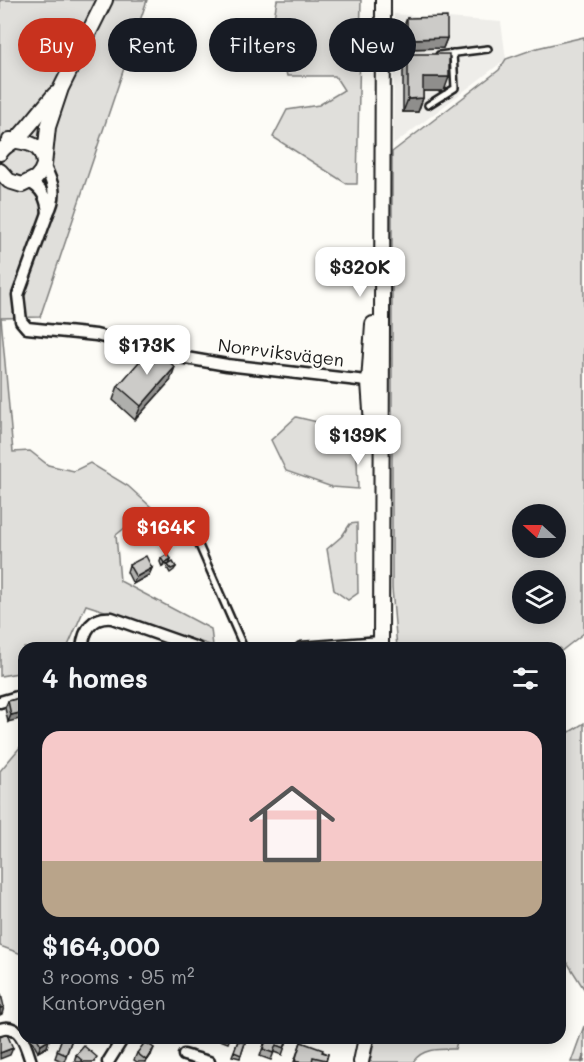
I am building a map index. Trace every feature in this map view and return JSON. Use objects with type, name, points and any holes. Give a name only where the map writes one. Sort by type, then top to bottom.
[{"type":"street","name":"Norrviksvägen","points":[[44,165],[48,127],[61,88],[105,0]]},
{"type":"street","name":"Norrviksvägen","points":[[383,0],[383,18]]},
{"type":"street","name":"Norrviksvägen","points":[[381,642],[381,446],[375,382],[382,305],[383,72]]},
{"type":"street","name":"Norrviksvägen","points":[[15,141],[61,88]]},
{"type":"street","name":"Norrviksvägen","points":[[0,139],[15,141]]},
{"type":"street","name":"Norrviksvägen","points":[[0,153],[8,144],[15,141],[22,140],[35,146],[43,157],[44,165],[55,186],[54,202],[18,295],[21,321],[27,328],[80,333],[180,357],[226,365],[375,382]]},
{"type":"street","points":[[30,183],[44,165]]},
{"type":"street","points":[[0,171],[15,184],[30,183],[38,187],[47,199],[48,213]]},
{"type":"street","name":"Norrviksvägen","points":[[381,549],[375,382],[382,216]]},
{"type":"street","name":"Norrviksvägen","points":[[381,446],[386,399],[386,342],[382,305]]},
{"type":"street","points":[[84,642],[88,628],[99,618],[112,618],[180,642]]},
{"type":"street","points":[[0,702],[18,697]]},
{"type":"street","points":[[0,1029],[13,1028],[18,1033]]},
{"type":"street","points":[[23,1044],[31,1062]]},
{"type":"street","points":[[108,1062],[119,1044]]},
{"type":"street","points":[[361,1062],[365,1044]]},
{"type":"street","points":[[184,1055],[209,1062]]},
{"type":"lane","points":[[434,55],[488,49]]},
{"type":"lane","points":[[428,105],[455,88],[453,53]]},
{"type":"lane","points":[[416,57],[424,56]]},
{"type":"lane","points":[[198,543],[241,642]]},
{"type":"shaded area","points":[[0,0],[147,0],[141,18],[108,18],[108,72],[123,72],[40,317],[1,318],[13,452],[30,451],[48,465],[74,471],[90,463],[128,486],[151,507],[116,535],[120,581],[211,629],[213,642],[201,642],[86,605],[70,642],[18,642],[18,673],[0,676]]},
{"type":"shaded area","points":[[277,0],[361,0],[361,18],[329,18],[329,72],[359,72],[357,184],[347,184],[273,137],[287,110],[319,105],[344,90],[335,76],[287,76],[286,72],[317,72],[317,18],[274,18]]},
{"type":"shaded area","points":[[394,14],[501,22],[506,59],[393,145],[394,72],[416,72],[416,18],[394,18]]},
{"type":"shaded area","points":[[584,37],[584,633],[566,647],[566,642],[396,642],[392,588],[392,152],[499,70],[506,59],[537,48]]},
{"type":"shaded area","points":[[296,417],[356,431],[358,489],[332,487],[286,471],[271,440]]},
{"type":"shaded area","points":[[357,523],[358,593],[348,600],[334,590],[327,549],[342,536],[350,524]]},
{"type":"shaded area","points":[[584,723],[584,989],[566,960],[566,734]]},
{"type":"shaded area","points":[[18,750],[18,953],[0,946],[0,771]]},
{"type":"shaded area","points":[[584,1026],[584,1062],[571,1062]]},
{"type":"shaded area","points":[[374,1044],[456,1044],[455,1049],[437,1049],[421,1054],[413,1062],[370,1062]]},
{"type":"building","points":[[447,17],[447,38],[416,39],[416,18],[407,18]]},
{"type":"building","points":[[416,54],[449,54],[449,77],[423,77],[423,98],[408,99],[408,72],[416,72]]},
{"type":"building","points":[[152,347],[175,367],[141,406],[118,386]]},
{"type":"building","points":[[159,509],[163,517],[155,520],[151,513]]},
{"type":"building","points":[[139,518],[145,530],[138,534],[132,522]]},
{"type":"building","points":[[168,554],[171,559],[164,563],[161,558]]},
{"type":"building","points":[[146,556],[152,568],[136,577],[129,565]]},
{"type":"building","points":[[173,562],[176,567],[171,569],[168,565]]},
{"type":"building","points":[[18,698],[18,713],[11,715],[8,701]]},
{"type":"building","points":[[0,994],[4,1007],[0,1008]]},
{"type":"building","points":[[7,1034],[13,1048],[0,1053],[0,1037]]},
{"type":"building","points":[[60,1044],[70,1044],[66,1055],[57,1051]]},
{"type":"building","points":[[144,1044],[154,1048],[146,1060],[137,1053]]},
{"type":"building","points":[[237,1044],[245,1044],[241,1055],[234,1052]]},
{"type":"building","points":[[265,1044],[286,1044],[284,1048],[276,1045],[273,1053],[263,1049]]},
{"type":"building","points":[[300,1044],[306,1044],[328,1054],[326,1060],[313,1057],[312,1062],[295,1061]]},
{"type":"building","points":[[84,1046],[97,1057],[93,1062],[84,1062],[76,1055]]},
{"type":"waterway","points":[[582,1062],[584,1056]]}]
